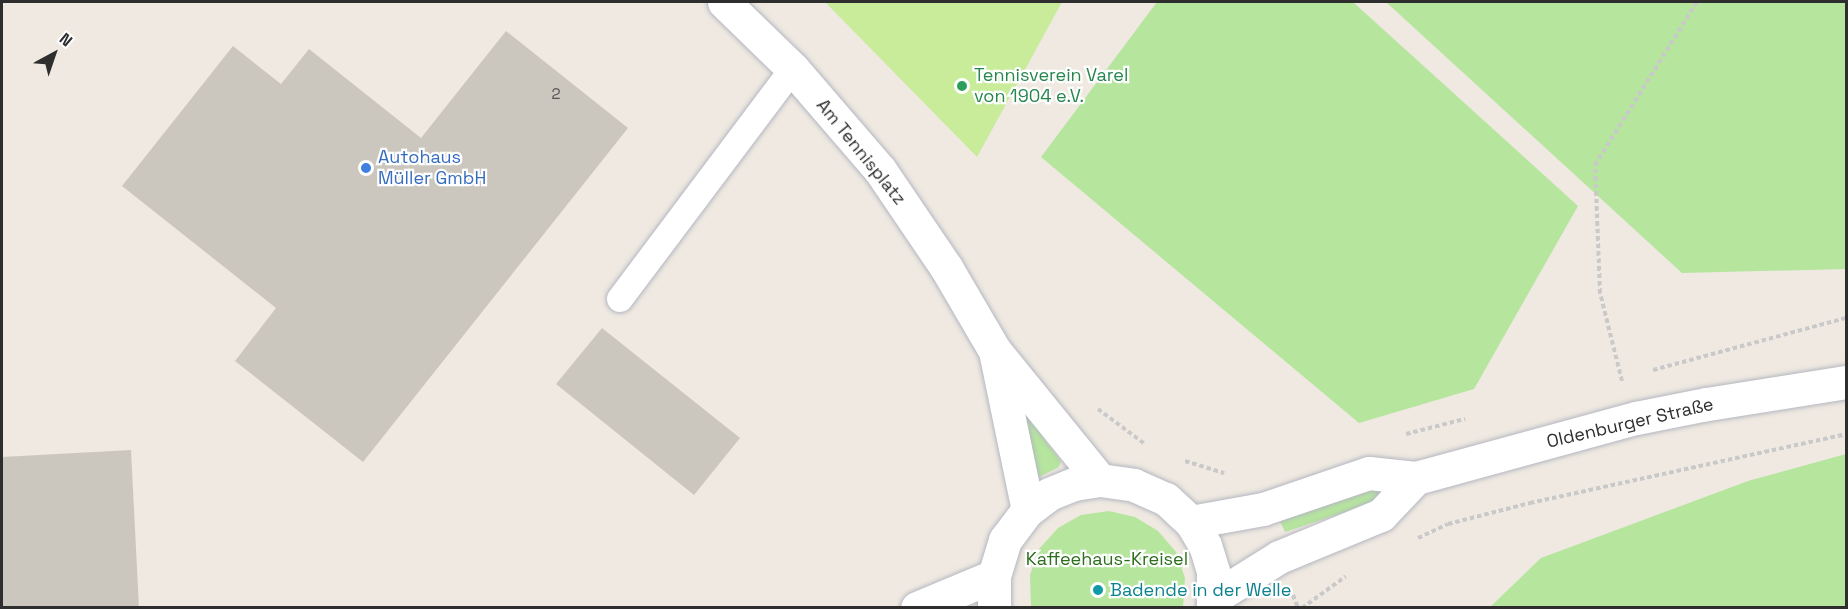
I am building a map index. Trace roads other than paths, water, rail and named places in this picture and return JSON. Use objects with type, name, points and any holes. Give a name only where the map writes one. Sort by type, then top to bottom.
[{"type":"main road","name":"Am Tennisplatz","points":[[724,2],[794,69],[880,170],[947,269],[995,351],[1100,480]]},
{"type":"main road","name":"Am Tennisplatz","points":[[995,351],[1028,510]]},
{"type":"main road","name":"Oldenburger Straße","points":[[1191,522],[1263,509],[1369,473],[1416,478],[1636,418],[1707,404],[1846,382]]},
{"type":"main road","points":[[1214,602],[1279,557],[1382,515],[1416,478]]},
{"type":"main road","points":[[917,608],[994,592],[1005,540],[1028,510],[1049,494],[1074,484],[1100,480],[1134,485],[1166,499],[1191,522],[1205,545],[1213,571],[1214,602]]},
{"type":"lane","points":[[620,299],[794,69]]},
{"type":"place","name":"Tennisverein Varel von 1904 e.V.","points":[[962,86]]},
{"type":"place","name":"Autohaus Müller GmbH","points":[[366,168]]},
{"type":"place","name":"Badende in der Welle","points":[[1098,590]]},
{"type":"park label","name":"Kaffeehaus-Kreisel","points":[[1107,559]]}]
